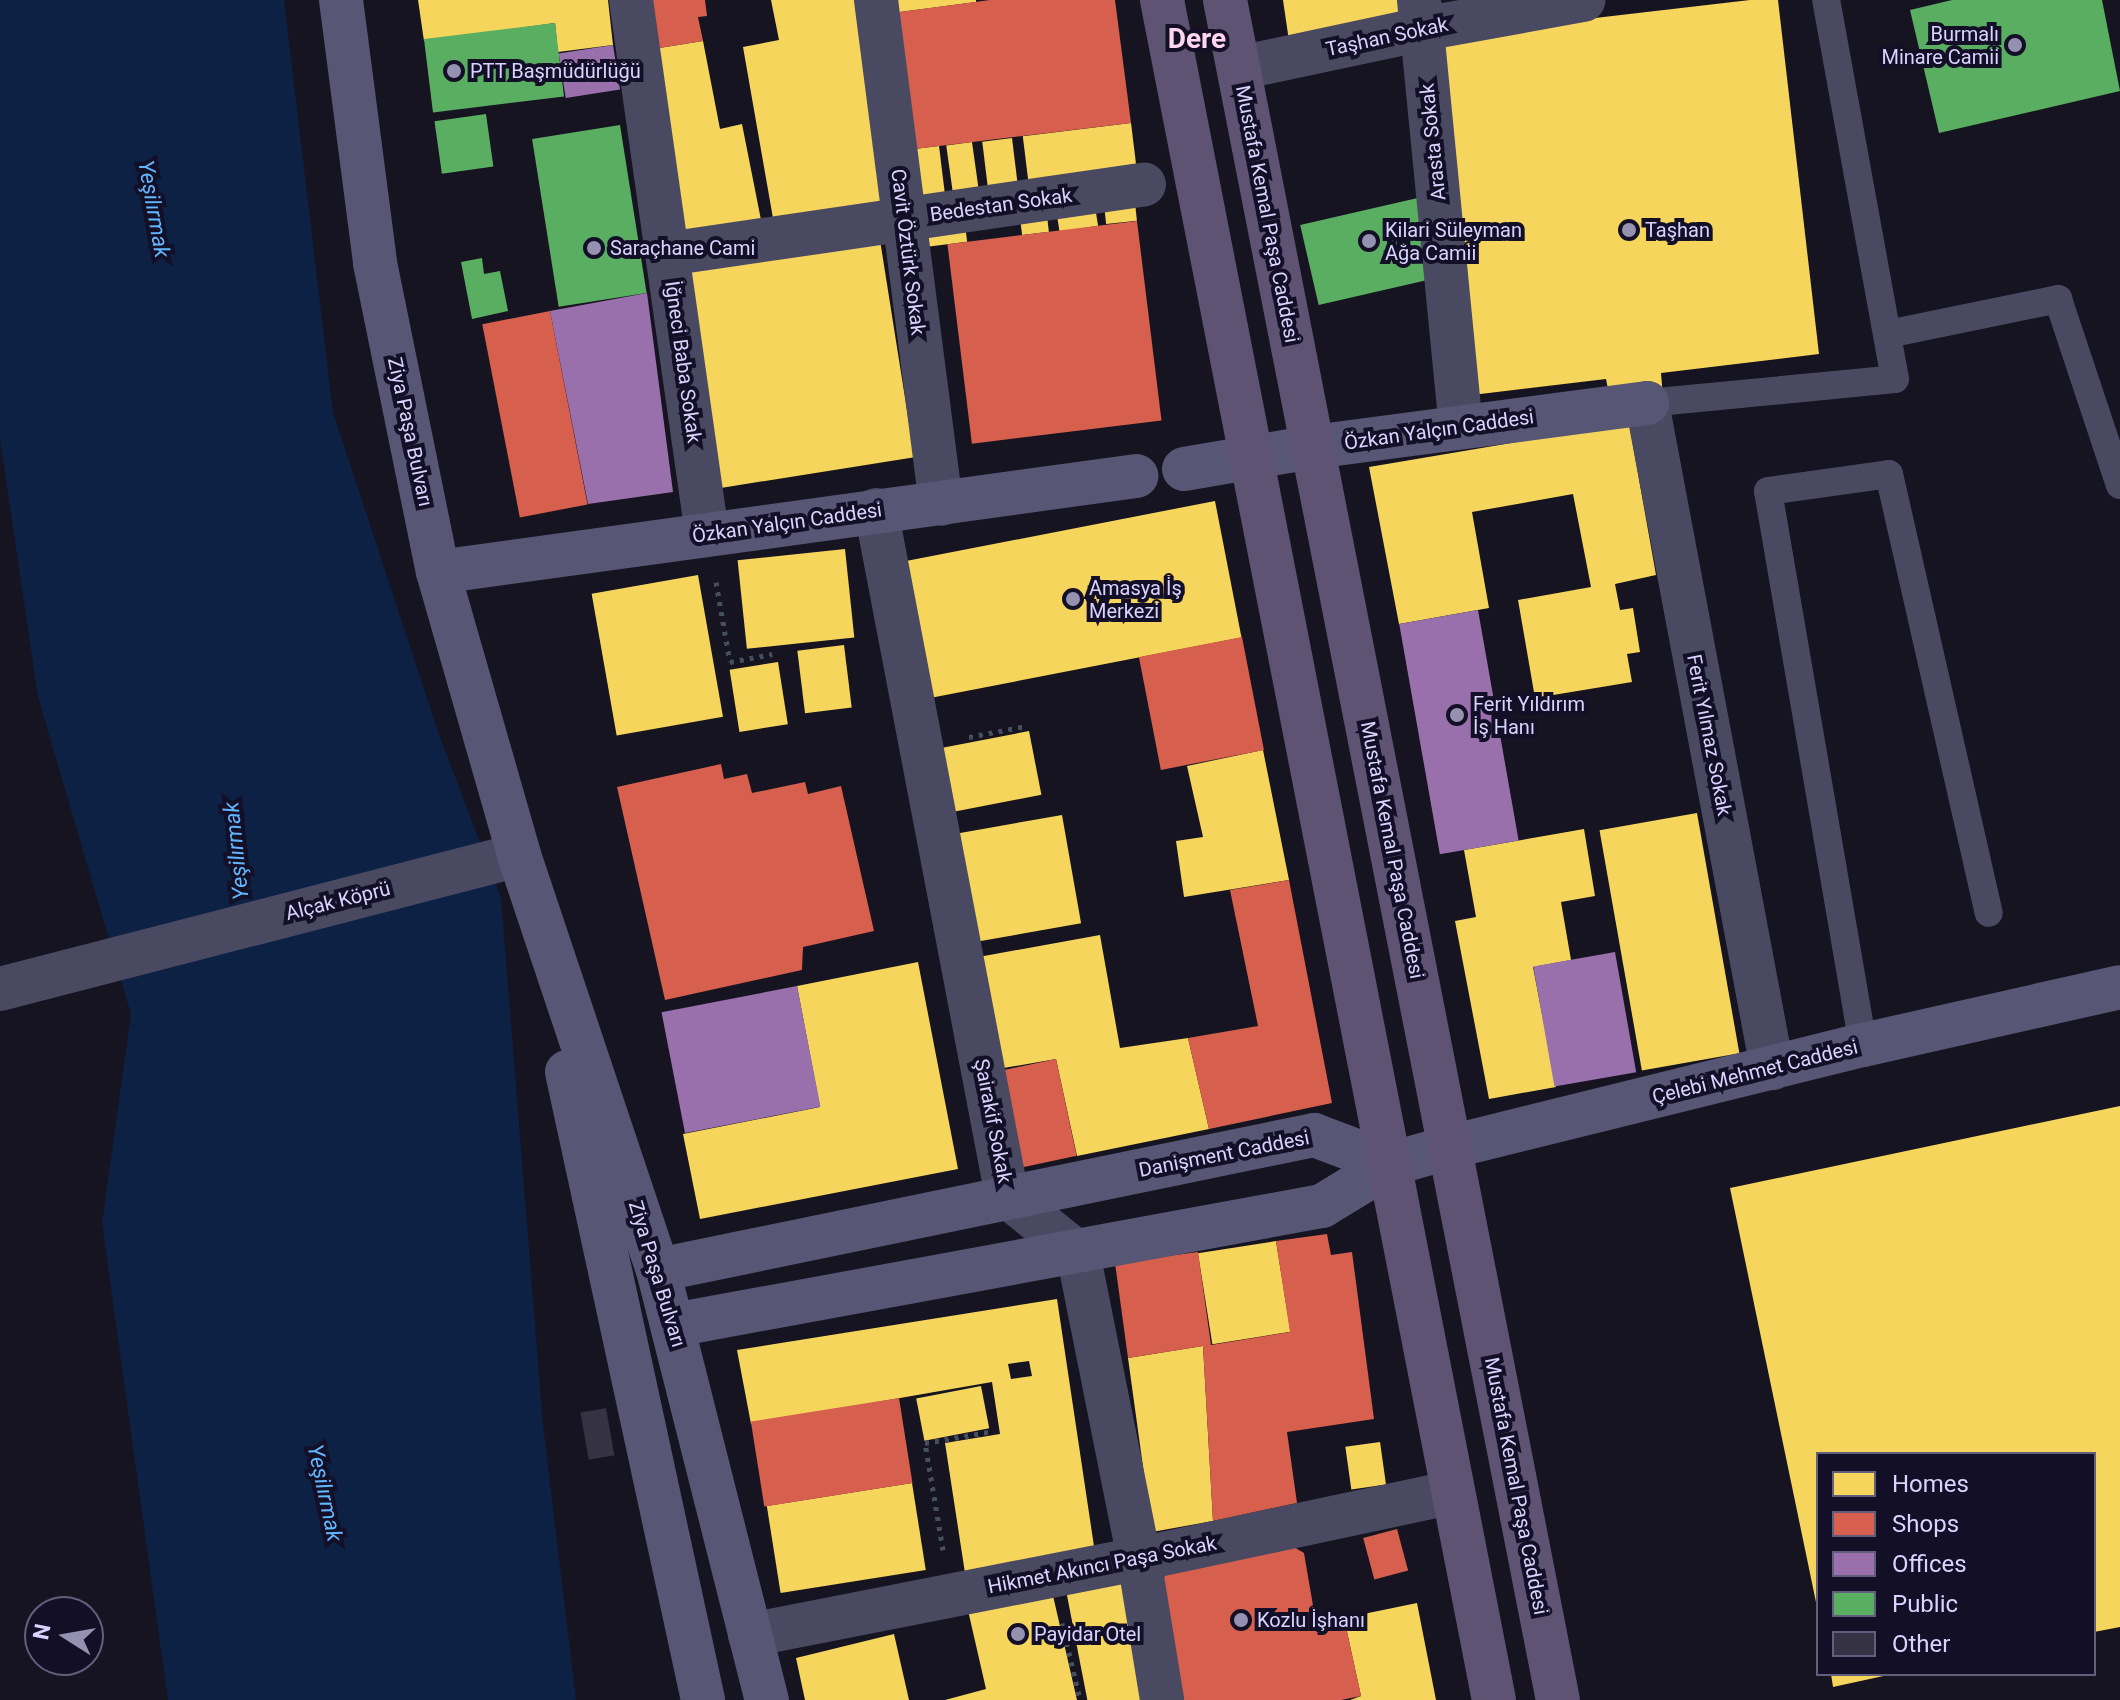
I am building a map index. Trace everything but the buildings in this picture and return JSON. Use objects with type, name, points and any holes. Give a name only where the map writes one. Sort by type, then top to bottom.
[{"type":"main road","points":[[1162,0],[1494,1700]]},
{"type":"main road","name":"Mustafa Kemal Paşa Caddesi","points":[[1225,0],[1558,1700]]},
{"type":"street","name":"Ziya Paşa Bulvarı","points":[[341,0],[375,263],[438,572],[519,855],[658,1270],[767,1700]]},
{"type":"street","name":"İğneci Baba Sokak","points":[[631,0],[707,534]]},
{"type":"street","name":"Cavit Öztürk Sokak","points":[[876,0],[941,504]]},
{"type":"street","name":"Taşhan Sokak","points":[[1239,68],[1420,14],[1583,0]]},
{"type":"street","name":"Arasta Sokak","points":[[1420,14],[1461,426]]},
{"type":"street","name":"Bedestan Sokak","points":[[667,254],[1144,184]]},
{"type":"street","name":"Özkan Yalçın Caddesi","points":[[1184,469],[1313,447],[1647,403]]},
{"type":"street","name":"Ferit Yılmaz Sokak","points":[[1647,403],[1772,1068]]},
{"type":"street","name":"Özkan Yalçın Caddesi","points":[[438,572],[1136,476]]},
{"type":"street","name":"Şairakif Sokak","points":[[876,510],[1007,1196],[1078,1253]]},
{"type":"street","name":"Ziya Paşa Bulvarı","points":[[519,855],[703,1700]]},
{"type":"street","name":"Alçak Köprü","points":[[0,989],[63,970],[519,855]]},
{"type":"street","name":"Çelebi Mehmet Caddesi","points":[[1391,1164],[1863,1045],[2120,987]]},
{"type":"street","name":"Danişment Caddesi","points":[[658,1270],[1314,1135],[1391,1164]]},
{"type":"street","points":[[674,1325],[1322,1206],[1391,1164]]},
{"type":"street","points":[[1078,1253],[1139,1559],[1162,1700]]},
{"type":"street","name":"Hikmet Akıncı Paşa Sokak","points":[[750,1635],[1139,1559],[1453,1492]]},
{"type":"lane","points":[[1647,403],[1895,379],[1826,0]]},
{"type":"lane","points":[[1888,334],[2058,299],[2120,485]]},
{"type":"lane","points":[[1863,1045],[1768,491],[1889,474],[1989,913]]},
{"type":"path","points":[[707,534],[730,662],[772,654]]},
{"type":"path","points":[[921,748],[1026,726]]},
{"type":"path","points":[[950,1595],[925,1443],[994,1431]]},
{"type":"path","points":[[1051,1576],[1080,1700]]},
{"type":"water","name":"Yeşilırmak","points":[[0,0],[284,0],[333,413],[440,737],[501,898],[543,1425],[576,1700],[168,1700],[102,1223],[131,1014],[38,697],[0,439]]},
{"type":"place","name":"Burmalı Minare Camii","points":[[2015,45]]},
{"type":"place","name":"PTT Başmüdürlüğü","points":[[454,71]]},
{"type":"place","name":"Taşhan","points":[[1629,230]]},
{"type":"place","name":"Kilari Süleyman Ağa Camii","points":[[1369,241]]},
{"type":"place","name":"Saraçhane Cami","points":[[594,248]]},
{"type":"place","name":"Amasya İş Merkezi","points":[[1073,599]]},
{"type":"place","name":"Ferit Yıldırım İş Hanı","points":[[1457,715]]},
{"type":"place","name":"Kozlu İşhanı","points":[[1241,1620]]},
{"type":"place","name":"Payidar Otel","points":[[1018,1634]]},
{"type":"district","name":"Dere","points":[[1197,39]]}]
